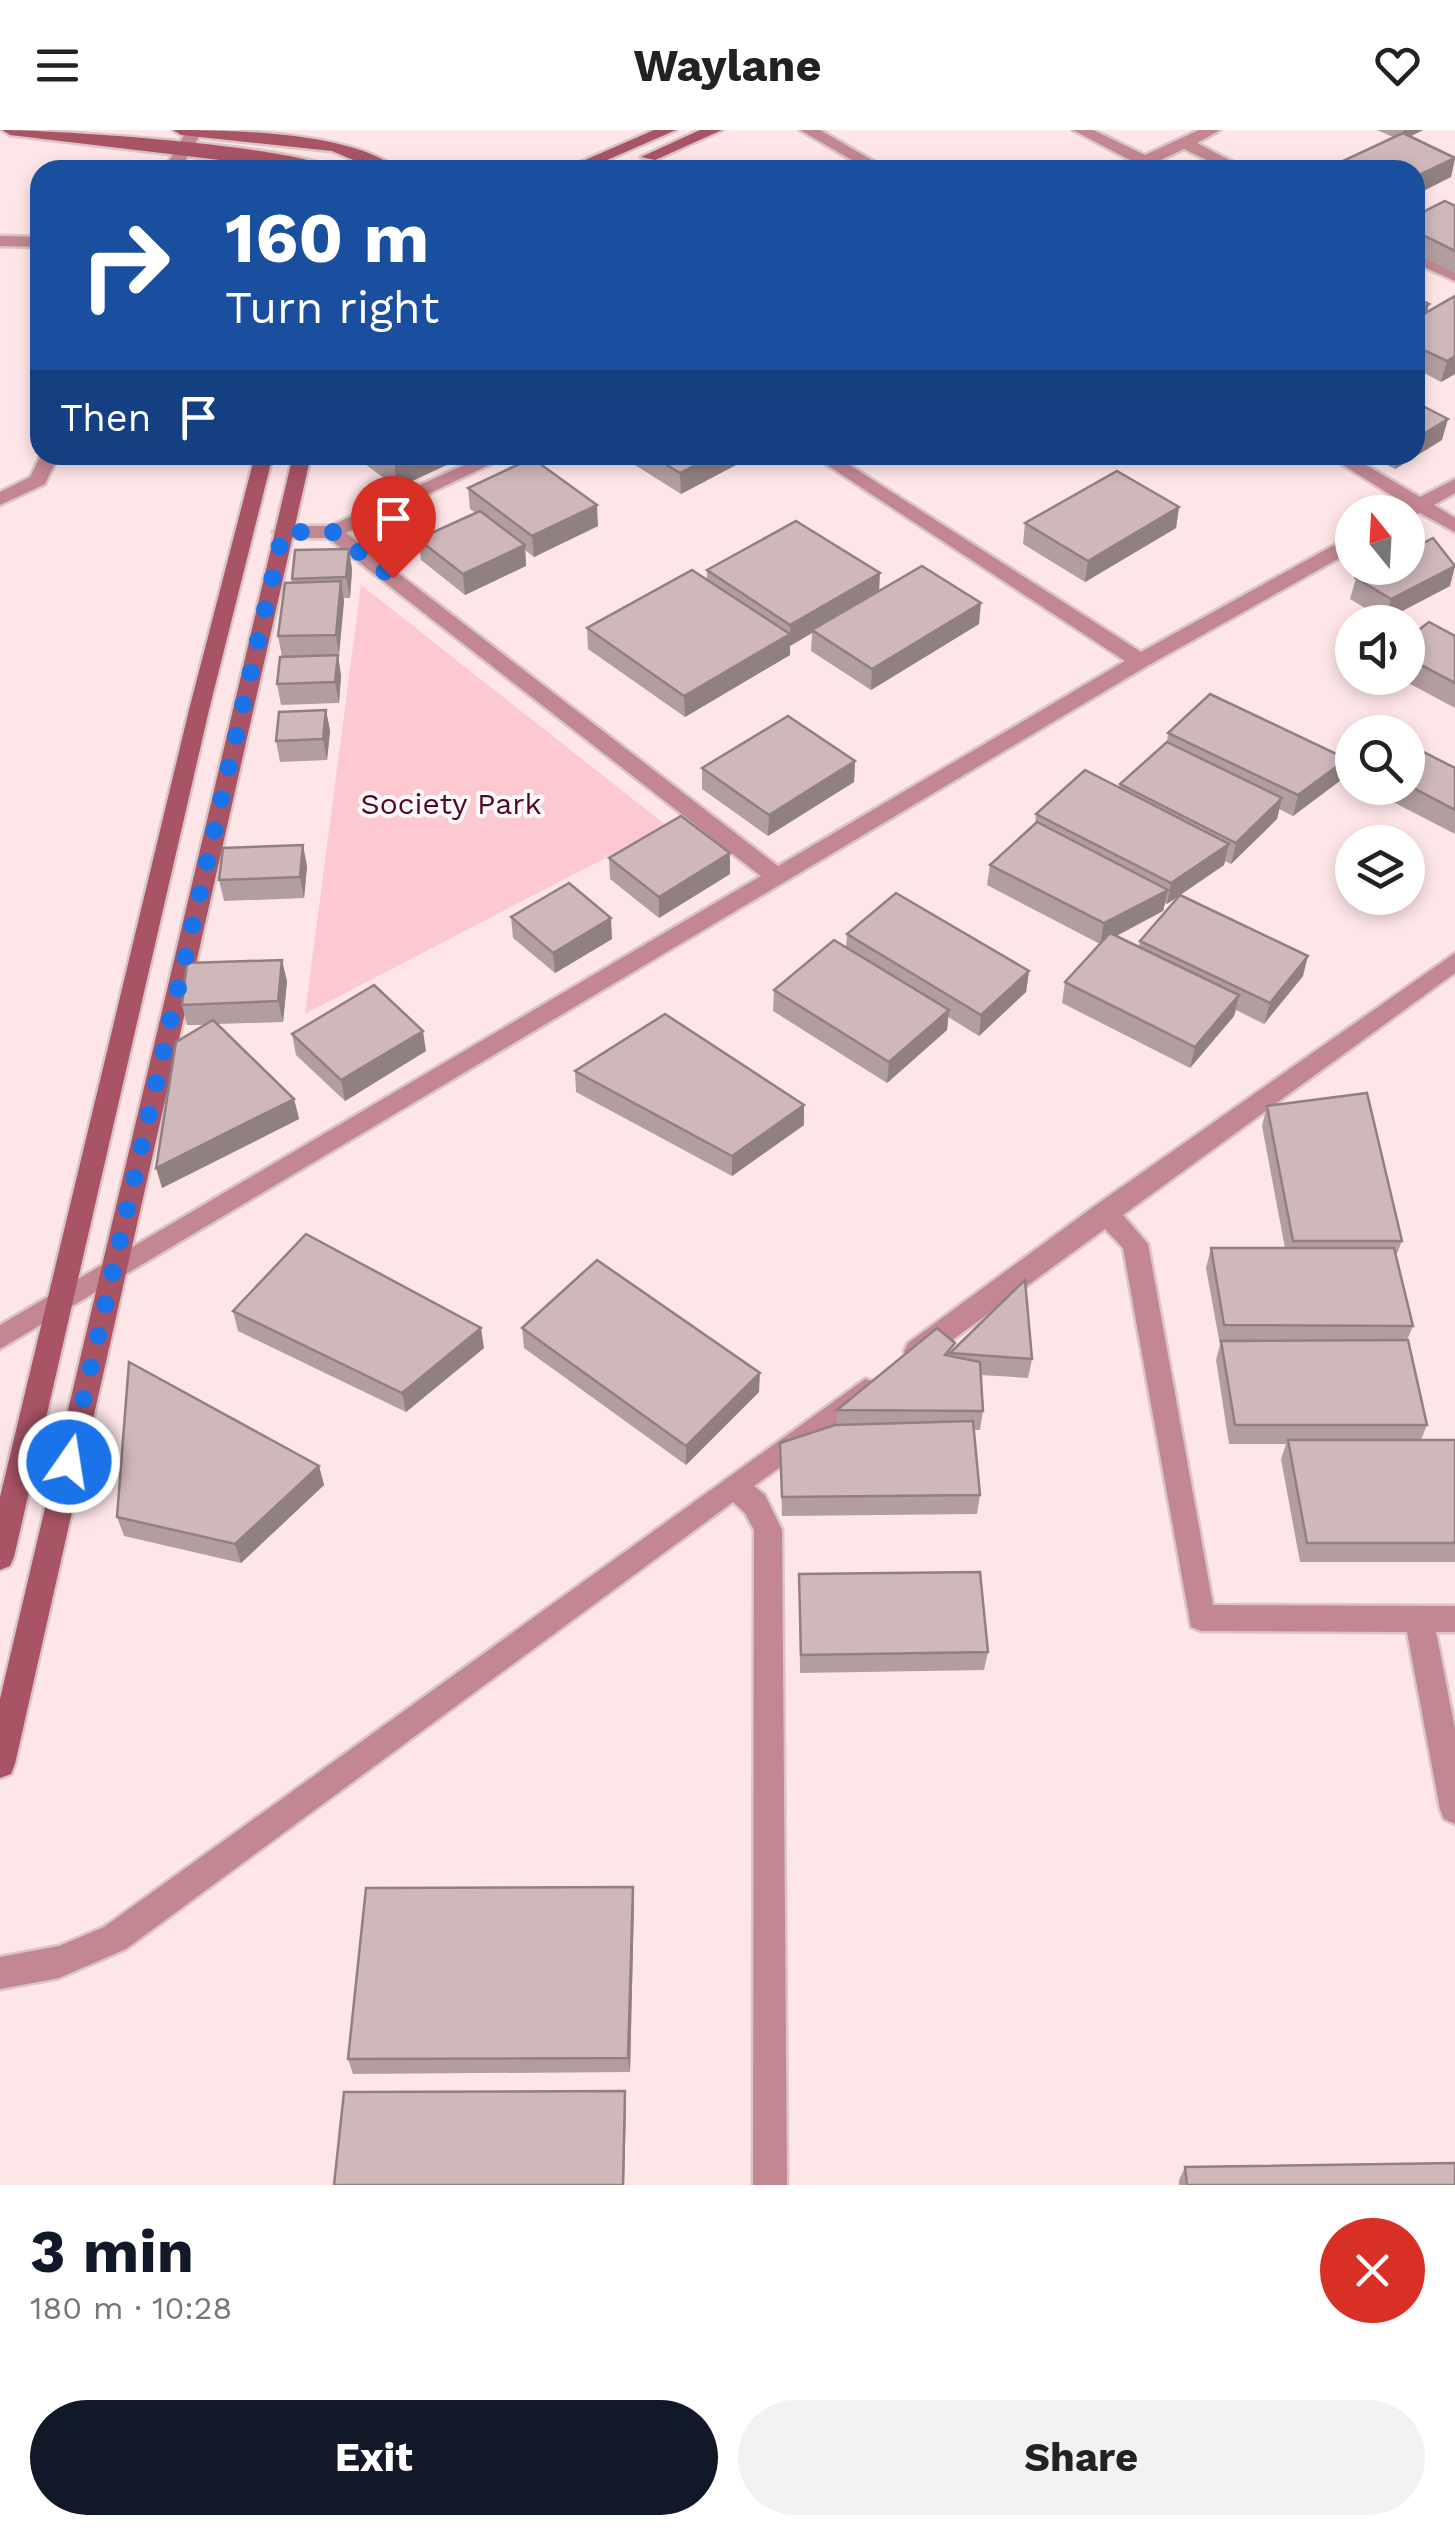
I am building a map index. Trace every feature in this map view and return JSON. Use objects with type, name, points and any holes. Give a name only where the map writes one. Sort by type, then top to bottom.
[{"type":"street","points":[[10,130],[182,139],[290,160]]},
{"type":"street","points":[[594,160],[668,130]]},
{"type":"street","points":[[640,160],[714,130]]},
{"type":"street","points":[[808,130],[862,160]]},
{"type":"street","points":[[1081,130],[1140,160]]},
{"type":"street","points":[[1148,160],[1212,130]]},
{"type":"street","points":[[182,139],[194,131],[335,147],[367,160]]},
{"type":"street","points":[[1185,143],[1220,160]]},
{"type":"street","points":[[0,242],[30,242]]},
{"type":"street","points":[[1425,261],[1455,276]]},
{"type":"street","points":[[0,499],[38,480],[45,465]]},
{"type":"street","points":[[0,1557],[199,710],[261,465]]},
{"type":"street","points":[[0,1764],[300,465]]},
{"type":"street","points":[[283,532],[333,532],[478,465]]},
{"type":"street","points":[[836,465],[1140,662]]},
{"type":"street","points":[[1351,465],[1396,495]]},
{"type":"street","points":[[1425,502],[1455,484]]},
{"type":"street","points":[[253,497],[292,497]]},
{"type":"street","points":[[1425,512],[1455,526]]},
{"type":"street","points":[[333,532],[778,878]]},
{"type":"street","points":[[0,1338],[1140,662],[1335,553]]},
{"type":"street","points":[[0,1973],[39,1970],[84,1956],[115,1938],[1455,961]]},
{"type":"street","points":[[1106,1212],[1135,1244],[1201,1618],[1455,1619]]},
{"type":"street","points":[[734,1486],[755,1504],[768,1530],[770,2185]]},
{"type":"street","points":[[1418,1619],[1455,1809]]},
{"type":"green space","name":"Society Park","points":[[361,585],[667,826],[305,1014]]},
{"type":"building","points":[[1403,133],[1455,158],[1425,172],[1425,160],[1345,160]]},
{"type":"building","points":[[1445,201],[1455,206],[1455,251],[1425,236],[1425,211]]},
{"type":"building","points":[[1455,296],[1455,356],[1447,361],[1425,351],[1425,313]]},
{"type":"building","points":[[1425,407],[1448,419],[1425,433]]},
{"type":"building","points":[[517,465],[542,465],[597,505],[532,536],[468,488]]},
{"type":"building","points":[[667,465],[696,465],[680,473]]},
{"type":"building","points":[[1117,471],[1179,507],[1088,561],[1025,523]]},
{"type":"building","points":[[480,511],[525,545],[463,574],[418,539]]},
{"type":"building","points":[[796,521],[880,573],[790,625],[707,570]]},
{"type":"building","points":[[1433,538],[1455,566],[1425,581],[1425,542]]},
{"type":"building","points":[[349,549],[346,577],[292,579],[295,550]]},
{"type":"building","points":[[922,566],[981,603],[872,669],[812,630]]},
{"type":"building","points":[[692,570],[790,634],[684,696],[587,628]]},
{"type":"building","points":[[341,581],[336,635],[278,636],[285,583]]},
{"type":"building","points":[[1368,585],[1418,585],[1391,599]]},
{"type":"building","points":[[1429,622],[1455,636],[1455,683],[1425,667],[1425,625]]},
{"type":"building","points":[[338,655],[335,682],[277,684],[280,657]]},
{"type":"building","points":[[1210,694],[1335,753],[1335,768],[1298,795],[1168,733]]},
{"type":"building","points":[[326,710],[323,739],[276,741],[279,712]]},
{"type":"building","points":[[788,716],[855,761],[769,815],[702,768]]},
{"type":"building","points":[[1167,742],[1282,798],[1236,843],[1120,784]]},
{"type":"building","points":[[1425,753],[1455,768],[1455,810],[1425,794]]},
{"type":"building","points":[[1085,770],[1229,844],[1171,883],[1036,814]]},
{"type":"building","points":[[681,816],[730,853],[659,897],[609,858]]},
{"type":"building","points":[[1037,822],[1168,890],[1104,923],[990,865]]},
{"type":"building","points":[[303,845],[300,877],[219,880],[223,848]]},
{"type":"building","points":[[569,883],[611,918],[553,953],[511,917]]},
{"type":"building","points":[[896,893],[1029,971],[981,1015],[847,934]]},
{"type":"building","points":[[1180,895],[1308,956],[1270,1003],[1140,941]]},
{"type":"building","points":[[1110,933],[1239,995],[1195,1047],[1065,982]]},
{"type":"building","points":[[834,940],[949,1010],[889,1062],[774,990]]},
{"type":"building","points":[[282,960],[278,1001],[182,1005],[187,963]]},
{"type":"building","points":[[374,985],[423,1031],[341,1080],[292,1034]]},
{"type":"building","points":[[665,1014],[804,1105],[732,1156],[575,1071]]},
{"type":"building","points":[[213,1020],[294,1099],[156,1168],[176,1042]]},
{"type":"building","points":[[1367,1093],[1402,1241],[1293,1241],[1267,1106]]},
{"type":"building","points":[[306,1234],[481,1328],[402,1393],[233,1311]]},
{"type":"building","points":[[1211,1248],[1394,1248],[1413,1326],[1224,1325]]},
{"type":"building","points":[[597,1260],[760,1373],[686,1446],[522,1328]]},
{"type":"building","points":[[1025,1280],[1032,1359],[950,1353]]},
{"type":"building","points":[[937,1328],[955,1343],[945,1355],[980,1362],[983,1411],[837,1410]]},
{"type":"building","points":[[1408,1340],[1427,1425],[1235,1425],[1221,1341]]},
{"type":"building","points":[[129,1362],[319,1466],[235,1544],[117,1517]]},
{"type":"building","points":[[973,1421],[980,1495],[782,1497],[780,1443],[835,1425]]},
{"type":"building","points":[[1288,1440],[1455,1440],[1455,1543],[1307,1543]]},
{"type":"building","points":[[980,1572],[988,1652],[801,1655],[799,1574]]},
{"type":"building","points":[[633,1887],[628,2058],[348,2059],[366,1888]]},
{"type":"building","points":[[625,2091],[623,2185],[334,2185],[344,2092]]},
{"type":"building","points":[[1455,2163],[1455,2185],[1187,2185],[1185,2167]]},
{"type":"route","points":[[69,1462],[283,532],[333,532],[393,578]]}]
